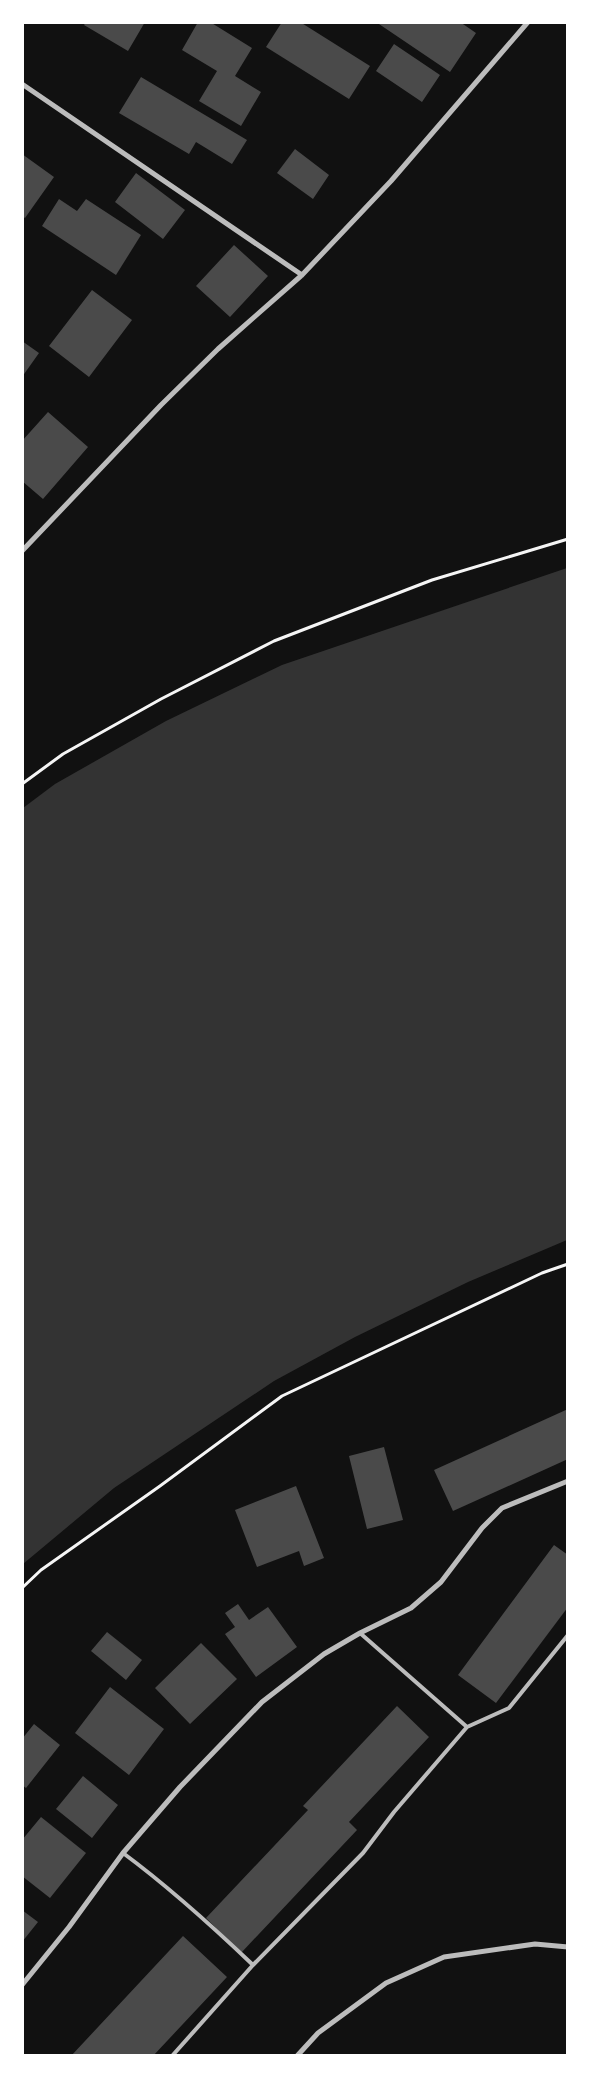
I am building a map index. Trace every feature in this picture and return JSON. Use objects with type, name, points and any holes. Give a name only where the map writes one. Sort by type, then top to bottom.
[{"type":"street","points":[[22,551],[161,404],[218,349],[302,275],[391,181],[528,22]]},
{"type":"street","points":[[22,84],[302,275]]},
{"type":"street","points":[[22,1985],[69,1928],[123,1853],[180,1787],[262,1702],[324,1654],[360,1633],[411,1608],[426,1596],[441,1582],[482,1528],[502,1508],[568,1481]]},
{"type":"street","points":[[297,2056],[318,2033],[386,1983],[444,1957],[535,1944],[568,1947]]},
{"type":"lane","points":[[360,1633],[467,1727]]},
{"type":"lane","points":[[172,2056],[253,1965],[363,1854],[394,1812],[467,1727],[509,1708],[568,1635]]},
{"type":"lane","points":[[123,1853],[156,1877],[203,1917],[253,1965]]},
{"type":"path","points":[[22,784],[63,754],[161,699],[274,641],[432,580],[568,539]]},
{"type":"path","points":[[22,1588],[41,1570],[282,1396],[542,1273],[568,1264]]},
{"type":"shaded area","points":[[567,568],[567,1240],[468,1282],[355,1337],[274,1381],[114,1488],[23,1564],[23,808],[55,784],[166,721],[282,665]]},
{"type":"building","points":[[86,22],[145,22],[128,51],[84,25]]},
{"type":"building","points":[[198,22],[210,22],[252,48],[235,76],[261,92],[241,126],[199,101],[217,71],[182,50]]},
{"type":"building","points":[[282,22],[300,22],[370,66],[349,99],[266,47]]},
{"type":"building","points":[[376,22],[460,22],[476,33],[450,72]]},
{"type":"building","points":[[394,44],[440,75],[422,102],[376,71]]},
{"type":"building","points":[[141,77],[247,140],[232,164],[196,142],[189,154],[119,113]]},
{"type":"building","points":[[295,149],[329,175],[313,199],[277,173]]},
{"type":"building","points":[[22,154],[54,177],[25,218],[22,216]]},
{"type":"building","points":[[136,173],[185,210],[163,239],[115,202]]},
{"type":"building","points":[[59,199],[77,211],[86,199],[141,235],[116,275],[42,226]]},
{"type":"building","points":[[234,245],[268,276],[230,317],[196,286]]},
{"type":"building","points":[[92,290],[132,320],[89,377],[49,346]]},
{"type":"building","points":[[22,341],[39,353],[22,377]]},
{"type":"building","points":[[48,412],[88,447],[43,499],[22,481],[22,441]]},
{"type":"building","points":[[568,1409],[568,1459],[453,1511],[434,1470]]},
{"type":"building","points":[[384,1447],[403,1520],[367,1529],[349,1456]]},
{"type":"building","points":[[296,1486],[324,1558],[304,1566],[299,1551],[257,1567],[235,1510]]},
{"type":"building","points":[[554,1545],[568,1555],[568,1607],[496,1703],[458,1675]]},
{"type":"building","points":[[238,1604],[249,1620],[268,1607],[297,1647],[256,1677],[225,1634],[235,1627],[225,1613]]},
{"type":"building","points":[[107,1632],[142,1660],[126,1680],[91,1651]]},
{"type":"building","points":[[201,1643],[237,1679],[190,1724],[155,1688]]},
{"type":"building","points":[[110,1687],[164,1729],[129,1775],[75,1733]]},
{"type":"building","points":[[397,1706],[429,1737],[349,1822],[357,1830],[241,1953],[206,1918],[308,1810],[303,1806]]},
{"type":"building","points":[[34,1724],[60,1745],[26,1788],[22,1785],[22,1739]]},
{"type":"building","points":[[83,1776],[118,1805],[92,1838],[56,1809]]},
{"type":"building","points":[[41,1817],[86,1853],[50,1898],[22,1876],[22,1840]]},
{"type":"building","points":[[22,1910],[38,1922],[22,1942]]},
{"type":"building","points":[[183,1936],[227,1977],[153,2056],[71,2056]]}]
